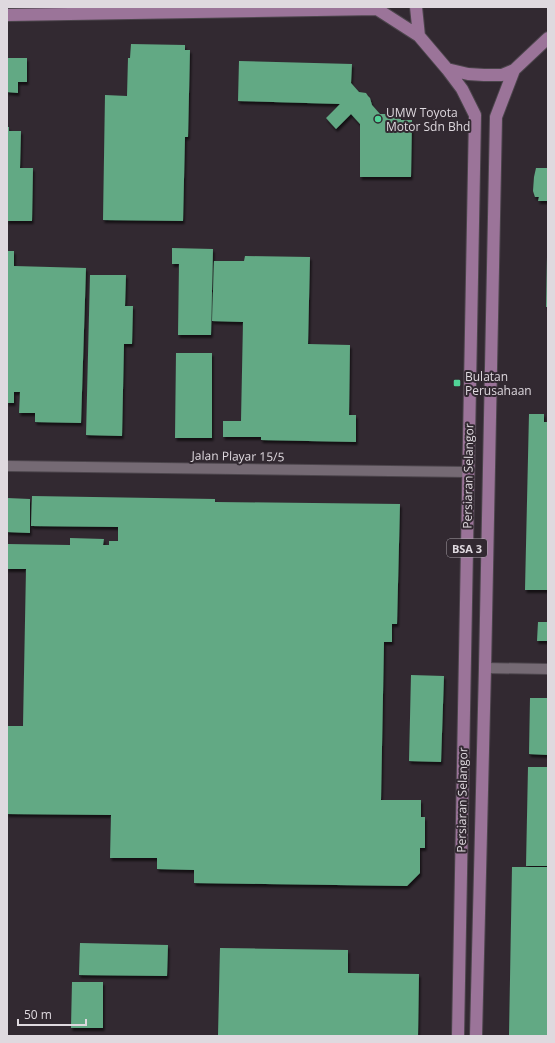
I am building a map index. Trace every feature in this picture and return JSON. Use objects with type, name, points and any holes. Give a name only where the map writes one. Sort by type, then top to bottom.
[{"type":"main road","points":[[416,7],[419,36]]},
{"type":"main road","points":[[7,15],[377,9],[419,36],[447,68],[468,74],[484,75],[502,75],[514,70],[548,38]]},
{"type":"main road","name":"Persiaran Selangor","points":[[447,68],[462,89],[475,115],[458,1036]]},
{"type":"main road","name":"Persiaran Selangor","points":[[476,1036],[496,117],[514,70]]},
{"type":"street","name":"Jalan Playar 15/5","points":[[7,466],[468,472]]},
{"type":"street","points":[[485,668],[548,669]]},
{"type":"building","points":[[131,44],[185,45],[185,50],[190,50],[188,137],[185,137],[183,221],[103,220],[105,95],[127,96],[128,58],[130,58]]},
{"type":"building","points":[[7,58],[27,58],[27,82],[18,82],[18,93],[7,92]]},
{"type":"building","name":"UMW Toyota Motor Sdn Bhd","points":[[239,61],[352,64],[351,83],[359,92],[366,93],[370,98],[372,105],[380,114],[401,114],[401,120],[412,120],[411,177],[360,177],[360,124],[351,114],[336,129],[326,118],[340,104],[238,101]]},
{"type":"building","points":[[7,127],[9,127],[9,131],[21,131],[20,168],[33,168],[32,221],[7,221]]},
{"type":"building","points":[[536,168],[548,168],[548,201],[538,201],[539,197],[535,197],[533,191]]},
{"type":"building","points":[[172,248],[213,249],[211,335],[178,335],[179,264],[172,264]]},
{"type":"building","points":[[7,251],[14,251],[14,266],[86,268],[81,423],[35,422],[35,413],[19,413],[20,392],[14,392],[14,403],[7,403]]},
{"type":"building","points":[[245,256],[310,257],[308,344],[350,345],[349,415],[356,415],[356,442],[261,440],[261,437],[223,437],[223,421],[241,421],[243,322],[212,321],[214,261],[244,261]]},
{"type":"building","points":[[547,257],[548,307],[546,307]]},
{"type":"building","points":[[90,275],[126,275],[125,306],[133,306],[132,344],[124,344],[122,436],[86,435]]},
{"type":"building","points":[[176,353],[212,353],[212,438],[175,438]]},
{"type":"building","points":[[529,414],[544,414],[544,422],[548,422],[548,590],[525,590]]},
{"type":"building","points":[[32,496],[215,499],[215,502],[400,504],[397,624],[392,624],[392,642],[384,642],[381,800],[421,800],[421,817],[425,817],[425,848],[420,848],[420,873],[407,886],[194,883],[194,870],[157,869],[157,858],[110,858],[111,815],[7,814],[7,726],[23,726],[26,569],[7,569],[7,544],[70,545],[70,538],[104,539],[103,545],[109,545],[109,541],[118,541],[118,527],[31,526]]},
{"type":"building","points":[[7,498],[30,499],[30,533],[7,532]]},
{"type":"building","points":[[538,622],[548,622],[548,641],[537,641]]},
{"type":"building","points":[[411,675],[444,676],[441,762],[409,761]]},
{"type":"building","points":[[530,698],[548,698],[548,755],[529,754]]},
{"type":"building","points":[[528,767],[548,767],[548,866],[526,866]]},
{"type":"building","points":[[512,867],[548,867],[548,1036],[509,1036]]},
{"type":"building","points":[[80,943],[168,945],[167,976],[79,975]]},
{"type":"building","points":[[220,948],[348,950],[348,973],[419,974],[418,1036],[218,1036]]},
{"type":"building","points":[[72,982],[103,982],[103,1028],[71,1028]]},
{"type":"place","name":"UMW Toyota Motor Sdn Bhd","points":[[378,119]]},
{"type":"place","name":"Bulatan Perusahaan","points":[[457,383]]}]
